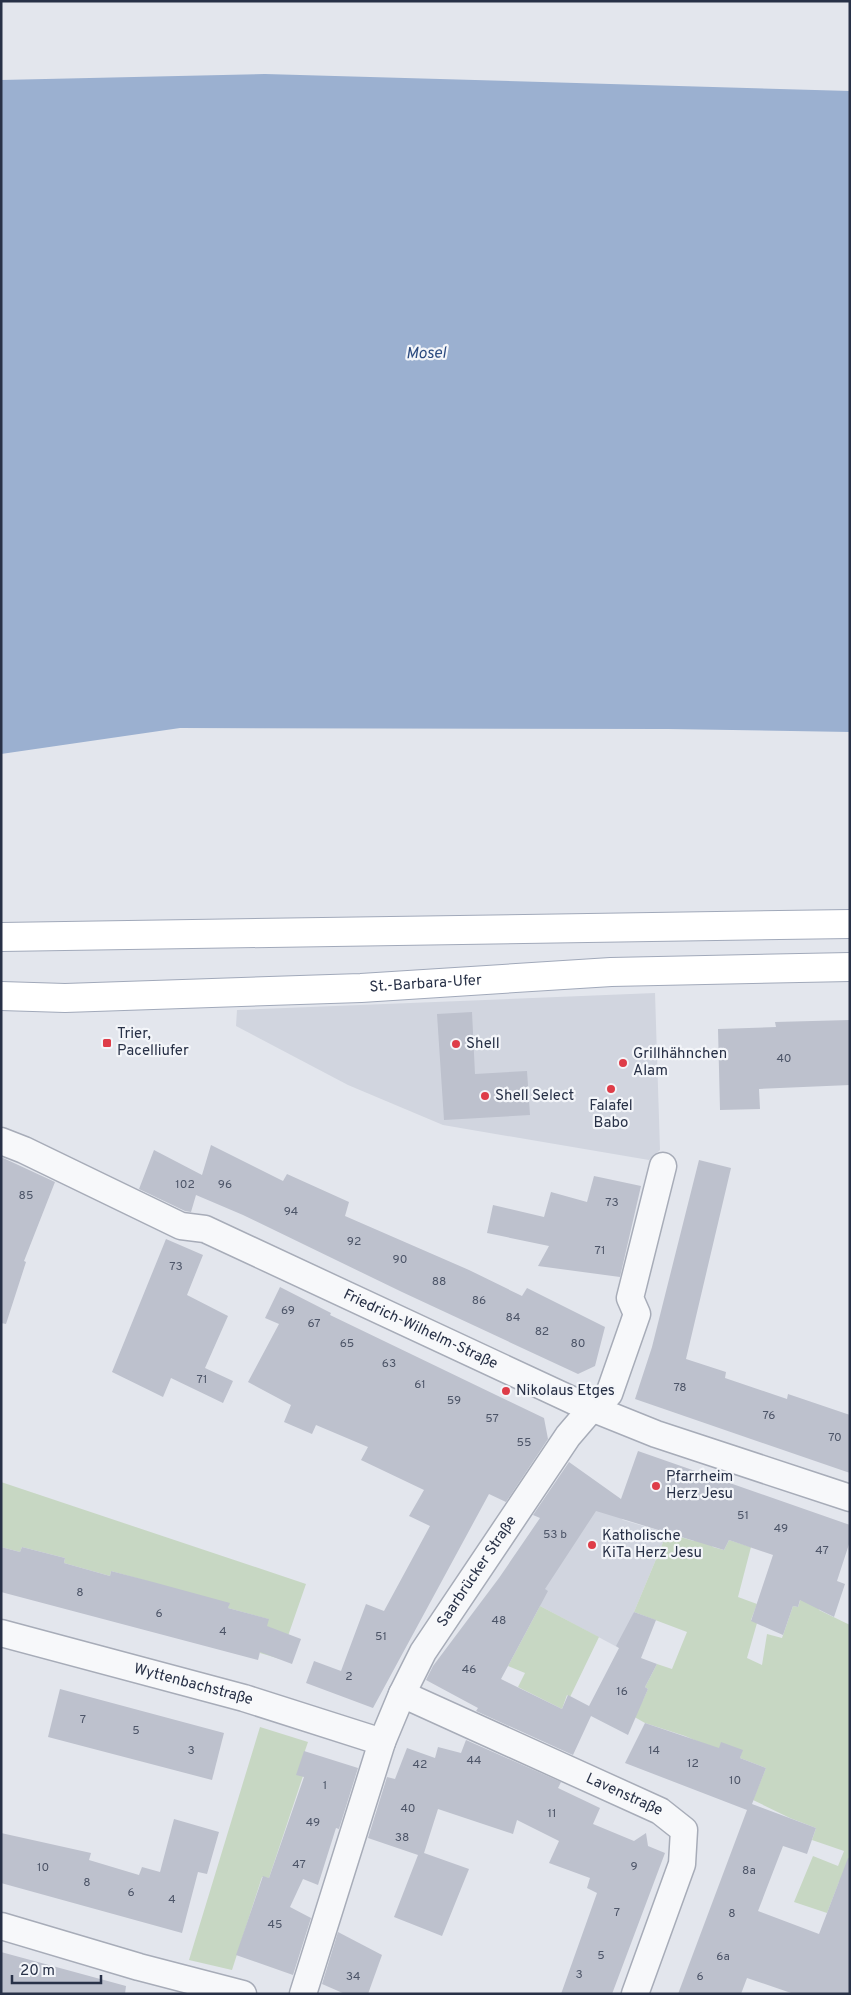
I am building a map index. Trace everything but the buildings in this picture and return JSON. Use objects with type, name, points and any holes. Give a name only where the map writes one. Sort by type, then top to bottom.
[{"type":"main road","points":[[1,937],[850,924]]},
{"type":"main road","name":"St.-Barbara-Ufer","points":[[1,996],[75,998],[361,988],[611,972],[850,967]]},
{"type":"street","name":"Friedrich-Wilhelm-Straße","points":[[1,1141],[24,1150],[181,1226],[205,1229],[592,1408],[656,1434],[850,1498]]},
{"type":"street","name":"Saarbrücker Straße","points":[[303,1994],[382,1742],[402,1694],[423,1652],[568,1436],[592,1408],[610,1394],[637,1314],[630,1298],[663,1166]]},
{"type":"street","name":"Wyttenbachstraße","points":[[1,1633],[244,1698],[382,1742]]},
{"type":"street","name":"Lavenstraße","points":[[402,1694],[660,1811],[684,1830],[682,1864],[635,1994]]},
{"type":"street","points":[[1,1926],[139,1967],[243,1994]]},
{"type":"shaded area","points":[[655,993],[660,1150],[649,1160],[443,1125],[348,1085],[236,1026],[237,1010]]},
{"type":"shaded area","name":"Katholische KiTa Herz Jesu","points":[[575,1467],[623,1520],[667,1533],[619,1648],[540,1606]]},
{"type":"green space","points":[[1,1482],[306,1584],[280,1659],[260,1653],[268,1619],[228,1608],[229,1604],[111,1571],[110,1576],[64,1563],[65,1558],[22,1547],[20,1552],[1,1547]]},
{"type":"green space","points":[[698,1529],[713,1547],[724,1550],[729,1540],[751,1547],[738,1597],[757,1604],[751,1620],[757,1623],[747,1658],[762,1665],[767,1634],[782,1638],[793,1606],[798,1607],[811,1568],[819,1610],[850,1625],[850,1886],[839,1882],[827,1913],[794,1902],[813,1856],[838,1866],[844,1851],[812,1840],[816,1828],[753,1800],[766,1768],[740,1758],[742,1751],[718,1750],[685,1736],[645,1723],[631,1715],[643,1700],[648,1689],[645,1687],[657,1664],[672,1669],[687,1632],[634,1612],[667,1533],[694,1541]]},
{"type":"green space","points":[[540,1606],[599,1637],[570,1697],[567,1695],[562,1709],[518,1687],[525,1673],[508,1666]]},
{"type":"green space","points":[[260,1727],[308,1742],[297,1774],[303,1776],[269,1878],[262,1877],[232,1970],[189,1960]]},
{"type":"water","name":"Mosel","points":[[265,74],[850,91],[850,732],[668,729],[180,728],[1,754],[1,80]]},
{"type":"place","name":"Trier, Pacelliufer","points":[[107,1043]]},
{"type":"place","name":"Shell","points":[[456,1044]]},
{"type":"place","name":"Grillhähnchen Alam","points":[[623,1063]]},
{"type":"place","name":"Falafel Babo","points":[[611,1089]]},
{"type":"place","name":"Shell Select","points":[[485,1096]]},
{"type":"place","name":"Nikolaus Etges","points":[[506,1391]]},
{"type":"place","name":"Pfarrheim Herz Jesu","points":[[656,1486]]},
{"type":"place","name":"Katholische KiTa Herz Jesu","points":[[592,1545]]}]
